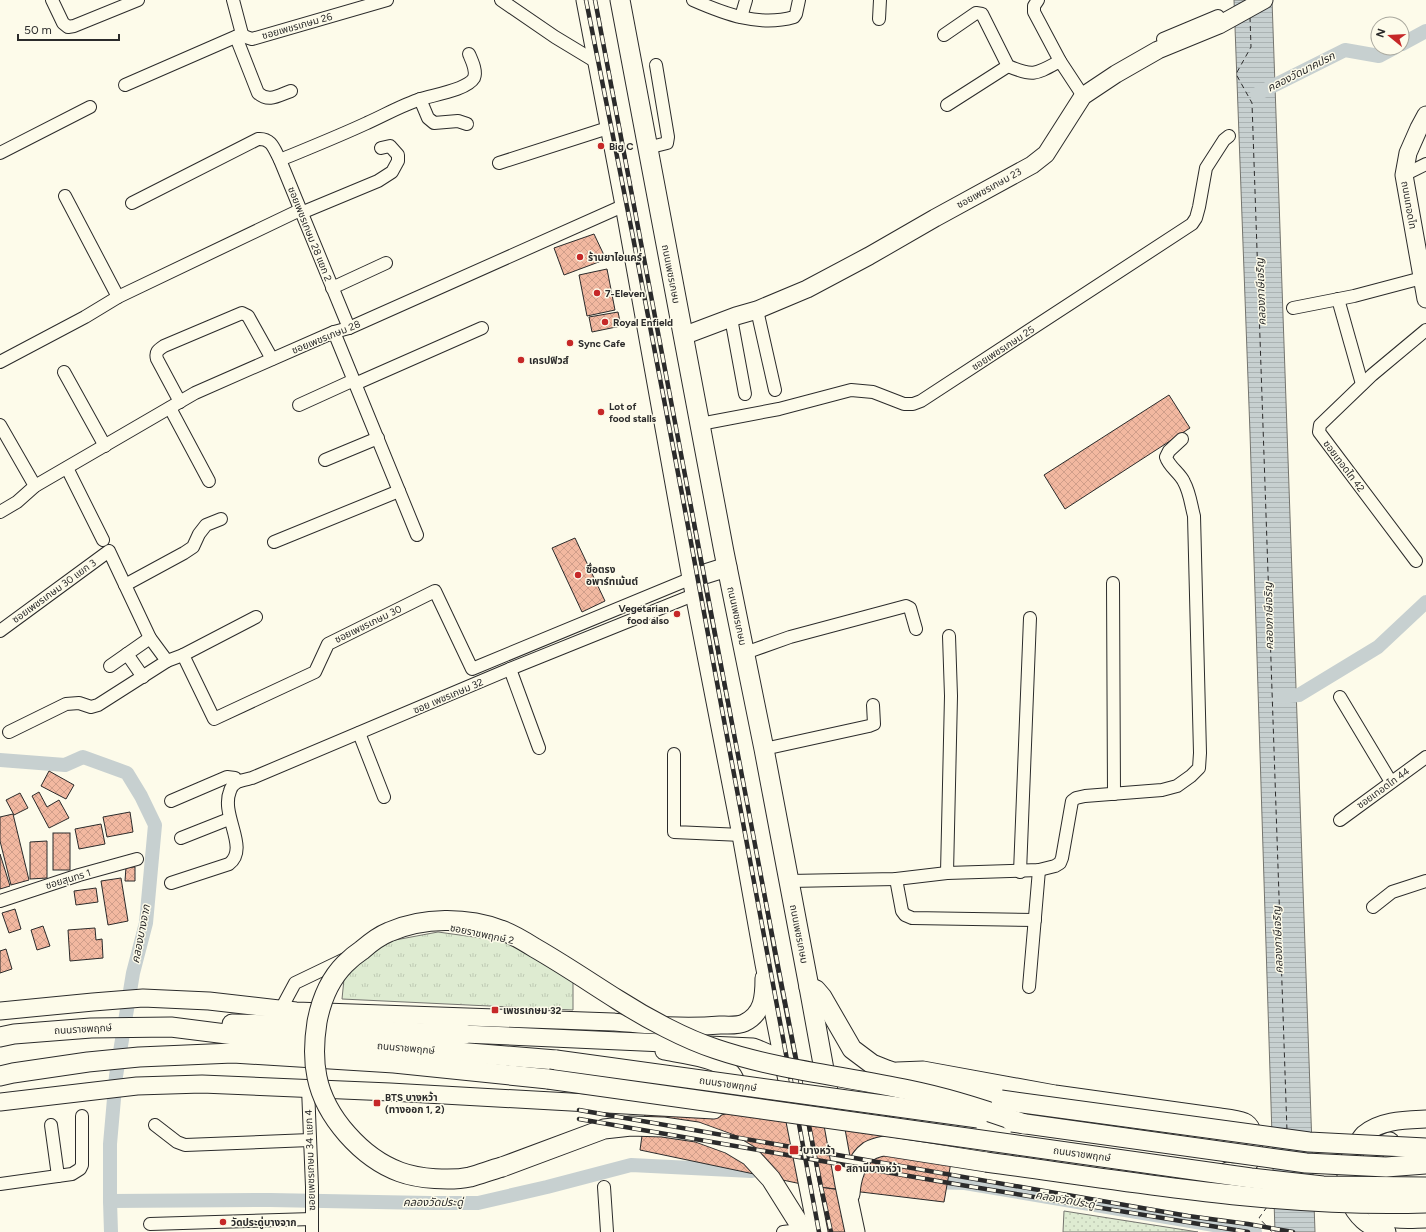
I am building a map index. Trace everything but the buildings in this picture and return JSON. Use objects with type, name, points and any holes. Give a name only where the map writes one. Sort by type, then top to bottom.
[{"type":"main road","points":[[586,0],[694,586],[742,835],[764,964],[795,1117],[807,1231]]},
{"type":"main road","name":"ถนนเพชรเกษม","points":[[620,0],[647,148],[727,567],[764,749],[855,1232]]},
{"type":"main road","name":"ซอยเพชรเกษม 23","points":[[683,336],[757,310],[807,289],[1032,165],[1046,154],[1087,92],[1158,50],[1219,24],[1264,0]]},
{"type":"main road","name":"ถนนเทอดไท","points":[[1426,115],[1408,153],[1404,175],[1423,272],[1426,299]]},
{"type":"main road","points":[[694,586],[727,567]]},
{"type":"main road","points":[[807,1231],[798,1222],[771,1179],[750,1156],[730,1144],[697,1132],[663,1127],[639,1126],[604,1130],[502,1167],[469,1177],[444,1179],[423,1177],[400,1172],[374,1159],[353,1141],[338,1123],[323,1097],[317,1077],[313,1048],[320,1009],[330,984],[345,964],[369,944],[388,932],[414,924],[435,920],[460,921],[499,929],[513,935],[562,963],[621,1002],[673,1030],[715,1049],[765,1062],[910,1090],[965,1104],[1024,1124]]},
{"type":"main road","points":[[288,1010],[613,1022],[656,1026],[730,1025],[744,1023],[754,1015],[762,1005],[764,995],[764,964]]},
{"type":"main road","points":[[795,1117],[804,1107],[813,1088],[816,1070],[817,1056],[809,987],[816,990],[822,997],[852,1049],[872,1064],[910,1078],[1001,1100],[1309,1142],[1426,1148]]},
{"type":"main road","points":[[0,1011],[143,998],[209,1001],[288,1010],[464,1034]]},
{"type":"main road","points":[[171,1026],[243,1024],[753,1047],[784,1060],[799,1072],[813,1088],[835,1129]]},
{"type":"main road","name":"ถนนราชพฤกษ์","points":[[0,1037],[14,1034],[91,1028],[171,1026],[258,1038],[390,1046],[556,1060],[1306,1163],[1386,1167],[1426,1164]]},
{"type":"main road","points":[[607,1040],[712,1061],[723,1066],[736,1081],[737,1092],[730,1102],[721,1106],[703,1110]]},
{"type":"main road","name":"ถนนราชพฤกษ์","points":[[0,1076],[13,1072],[88,1062],[139,1057],[233,1053],[394,1063],[548,1079],[1251,1178],[1323,1186],[1426,1187]]},
{"type":"main road","points":[[0,1102],[137,1086],[202,1084],[578,1102],[795,1117]]},
{"type":"main road","points":[[1387,1232],[1376,1230],[1360,1219],[1350,1204],[1345,1177],[1352,1154],[1364,1134],[1379,1126],[1395,1121],[1426,1119]]},
{"type":"main road","points":[[1426,1140],[1400,1139],[1381,1145],[1375,1152],[1366,1176],[1368,1197],[1375,1208],[1385,1217],[1394,1219],[1426,1219]]},
{"type":"main road","points":[[849,1203],[853,1175],[864,1155],[874,1148],[884,1146],[986,1162],[1241,1196],[1322,1203],[1426,1203]]},
{"type":"street","points":[[52,0],[63,23],[68,27],[74,26],[138,0]]},
{"type":"street","points":[[233,0],[239,35],[258,93],[268,99],[291,91]]},
{"type":"street","name":"ซอยเพชรเกษม 26","points":[[239,35],[252,39],[387,0]]},
{"type":"street","points":[[501,0],[598,63]]},
{"type":"street","points":[[693,0],[716,10],[741,17],[777,21],[794,17],[799,0]]},
{"type":"street","points":[[741,17],[746,0]]},
{"type":"street","points":[[879,19],[880,0]]},
{"type":"street","points":[[1038,0],[1034,6],[1034,12],[1060,61],[1087,92]]},
{"type":"street","points":[[944,35],[976,13],[979,13],[982,14],[1008,66],[1032,74],[1060,61]]},
{"type":"street","points":[[125,85],[239,35]]},
{"type":"street","points":[[280,160],[339,136],[420,99],[436,96],[457,89],[474,78],[475,72],[469,54]]},
{"type":"street","points":[[647,148],[667,143],[668,137],[656,65]]},
{"type":"street","points":[[947,105],[1008,66]]},
{"type":"street","points":[[420,99],[428,118],[434,123],[458,121],[467,124]]},
{"type":"street","points":[[0,153],[90,107]]},
{"type":"street","points":[[499,163],[610,127]]},
{"type":"street","name":"ซอยเพชรเกษม 25","points":[[700,424],[779,409],[851,390],[873,392],[904,404],[913,404],[921,401],[1192,224],[1196,218],[1199,207],[1206,168],[1224,140],[1229,136]]},
{"type":"street","name":"ซอยเพชรเกษม 28 แยก 2","points":[[132,202],[258,139],[264,138],[269,141],[280,160],[349,328]]},
{"type":"street","points":[[0,362],[85,317],[118,297],[300,211],[378,180],[392,172],[398,161],[398,155],[390,146],[381,148]]},
{"type":"street","points":[[1404,175],[1426,164]]},
{"type":"street","points":[[65,196],[118,297]]},
{"type":"street","name":"ซอยเพชรเกษม 28","points":[[0,512],[17,502],[35,486],[195,393],[334,332],[349,328],[625,205]]},
{"type":"street","points":[[332,288],[386,263]]},
{"type":"street","points":[[1294,308],[1338,299],[1423,272]]},
{"type":"street","points":[[1338,299],[1362,384]]},
{"type":"street","points":[[757,310],[775,390]]},
{"type":"street","points":[[209,481],[156,360],[157,351],[164,346],[242,313],[248,316],[272,359]]},
{"type":"street","points":[[731,318],[745,394]]},
{"type":"street","points":[[300,406],[482,328]]},
{"type":"street","name":"ซอยเทอดไท 42","points":[[1416,561],[1319,432],[1320,425],[1362,384],[1426,330]]},
{"type":"street","points":[[334,332],[417,535]]},
{"type":"street","points":[[64,372],[105,446]]},
{"type":"street","points":[[0,425],[35,486]]},
{"type":"street","points":[[324,460],[378,438]]},
{"type":"street","points":[[789,881],[896,879],[947,873],[1020,872],[1040,870],[1056,866],[1060,863],[1072,801],[1076,798],[1162,790],[1176,786],[1191,776],[1199,768],[1200,753],[1194,516],[1184,482],[1168,462],[1166,457],[1169,451],[1182,439]]},
{"type":"street","points":[[67,468],[103,540]]},
{"type":"street","points":[[274,542],[399,491]]},
{"type":"street","points":[[167,661],[150,638],[125,585],[184,554],[193,547],[199,534],[206,525],[221,519]]},
{"type":"street","name":"ซอยเพชรเกษม 30 แยก 3","points":[[0,631],[108,551],[125,585]]},
{"type":"street","points":[[1114,584],[1114,794]]},
{"type":"street","name":"ซอยเพชรเกษม 30","points":[[183,655],[214,719],[314,672],[328,644],[435,591],[472,669],[694,586]]},
{"type":"street","name":"ซอย เพชรเกษม 32","points":[[237,782],[252,778],[510,669],[694,586]]},
{"type":"street","points":[[745,653],[790,637],[906,606],[910,608],[916,629]]},
{"type":"street","points":[[9,732],[66,704],[79,702],[91,707],[98,705],[167,661],[183,655],[256,617]]},
{"type":"street","points":[[1020,872],[1030,618]]},
{"type":"street","points":[[947,873],[951,696],[949,636]]},
{"type":"street","points":[[110,666],[150,638]]},
{"type":"street","points":[[127,654],[143,677]]},
{"type":"street","points":[[510,669],[539,748]]},
{"type":"street","points":[[1340,697],[1391,782]]},
{"type":"street","points":[[764,749],[874,724],[873,705]]},
{"type":"street","points":[[359,733],[384,797]]},
{"type":"street","points":[[674,754],[670,832],[742,835]]},
{"type":"street","name":"ซอยเทอดไท 44","points":[[1340,820],[1426,757]]},
{"type":"street","points":[[171,802],[227,777],[234,778],[237,782],[232,786],[229,793],[227,808],[236,839],[235,860],[229,864],[171,883]]},
{"type":"street","points":[[181,838],[230,819]]},
{"type":"street","name":"ซอยสุนทร 1","points":[[0,901],[79,875],[138,859]]},
{"type":"street","points":[[1029,987],[1040,870]]},
{"type":"street","points":[[896,879],[902,911],[905,915],[912,918],[1035,920]]},
{"type":"street","points":[[1374,906],[1392,892],[1426,881]]},
{"type":"street","name":"ซอยราชพฤกษ์ 2","points":[[288,1010],[295,983],[379,942],[442,926],[511,939],[584,972]]},
{"type":"street","points":[[888,1071],[923,1069],[1055,1093],[1220,1116],[1245,1121],[1250,1125],[1254,1132],[1254,1153],[1246,1168],[1238,1171],[925,1125],[898,1127],[890,1126],[883,1122],[878,1114],[876,1107],[877,1097],[886,1084],[897,1078],[910,1078]]},
{"type":"street","name":"ซอยเพชรเกษม 34 แยก 4","points":[[308,1088],[312,1188],[312,1232]]},
{"type":"street","points":[[0,1184],[72,1174],[80,1169],[82,1165],[82,1116]]},
{"type":"street","points":[[51,1125],[58,1176]]},
{"type":"street","points":[[155,1125],[177,1142],[185,1144],[310,1140]]},
{"type":"street","points":[[874,1148],[890,1136],[910,1125]]},
{"type":"street","points":[[604,1187],[607,1232]]},
{"type":"street","points":[[150,1224],[312,1216]]},
{"type":"street","points":[[783,1232],[807,1231]]},
{"type":"green space","points":[[438,932],[510,942],[573,982],[573,1010],[342,999],[347,949]]},
{"type":"green space","points":[[1064,1211],[1198,1232],[1063,1232]]},
{"type":"water","name":"คลองภาษีเจริญ","points":[[1234,0],[1272,0],[1315,1232],[1275,1232],[1250,433]]},
{"type":"waterway","name":"คลองวัดนาคปรก","points":[[1410,40],[1426,31]]},
{"type":"waterway","name":"คลองวัดนาคปรก","points":[[1257,94],[1345,50],[1370,54]]},
{"type":"waterway","points":[[1278,697],[1299,695],[1378,647],[1426,602]]},
{"type":"waterway","name":"คลองบางจาก","points":[[0,760],[65,765],[83,757],[127,773],[141,796],[155,825],[146,923],[133,973],[116,1076],[110,1144],[111,1232]]},
{"type":"waterway","name":"คลองวัดประดู่","points":[[110,1201],[270,1200],[478,1203],[631,1165],[752,1171]]},
{"type":"waterway","name":"คลองวัดประดู่","points":[[929,1182],[965,1183],[1255,1232]]},
{"type":"ferry route","points":[[1250,17],[1251,47],[1236,74],[1252,103],[1287,1131]]},
{"type":"ferry route","points":[[1267,1207],[1259,1218],[1272,1232]]},
{"type":"railway","points":[[586,0],[682,494],[819,1232]]},
{"type":"railway","points":[[595,0],[778,966],[831,1232]]},
{"type":"railway","points":[[579,1110],[1188,1216],[1293,1232]]},
{"type":"railway","points":[[579,1119],[955,1184],[1248,1232]]},
{"type":"place","name":"Big C","points":[[601,146]]},
{"type":"place","name":"ร้านยาไอแคร์","points":[[580,257]]},
{"type":"place","name":"7-Eleven","points":[[597,293]]},
{"type":"place","name":"Royal Enfield","points":[[605,322]]},
{"type":"place","name":"Sync Cafe","points":[[570,343]]},
{"type":"place","name":"เครปฟิวส์","points":[[521,360]]},
{"type":"place","name":"Lot of food stalls","points":[[601,412]]},
{"type":"place","name":"ซื่อตรง อพาร์ทเม้นต์","points":[[578,575]]},
{"type":"place","name":"Vegetarian food also","points":[[677,614]]},
{"type":"place","name":"เพชรเกษม 32","points":[[495,1010]]},
{"type":"place","name":"BTS บางหว้า (ทางออก 1, 2)","points":[[377,1103]]},
{"type":"place","name":"บางหว้า","points":[[794,1150]]},
{"type":"place","name":"สถานีบางหว้า","points":[[838,1168]]},
{"type":"place","name":"วัดประดู่บางจาก","points":[[223,1222]]}]
